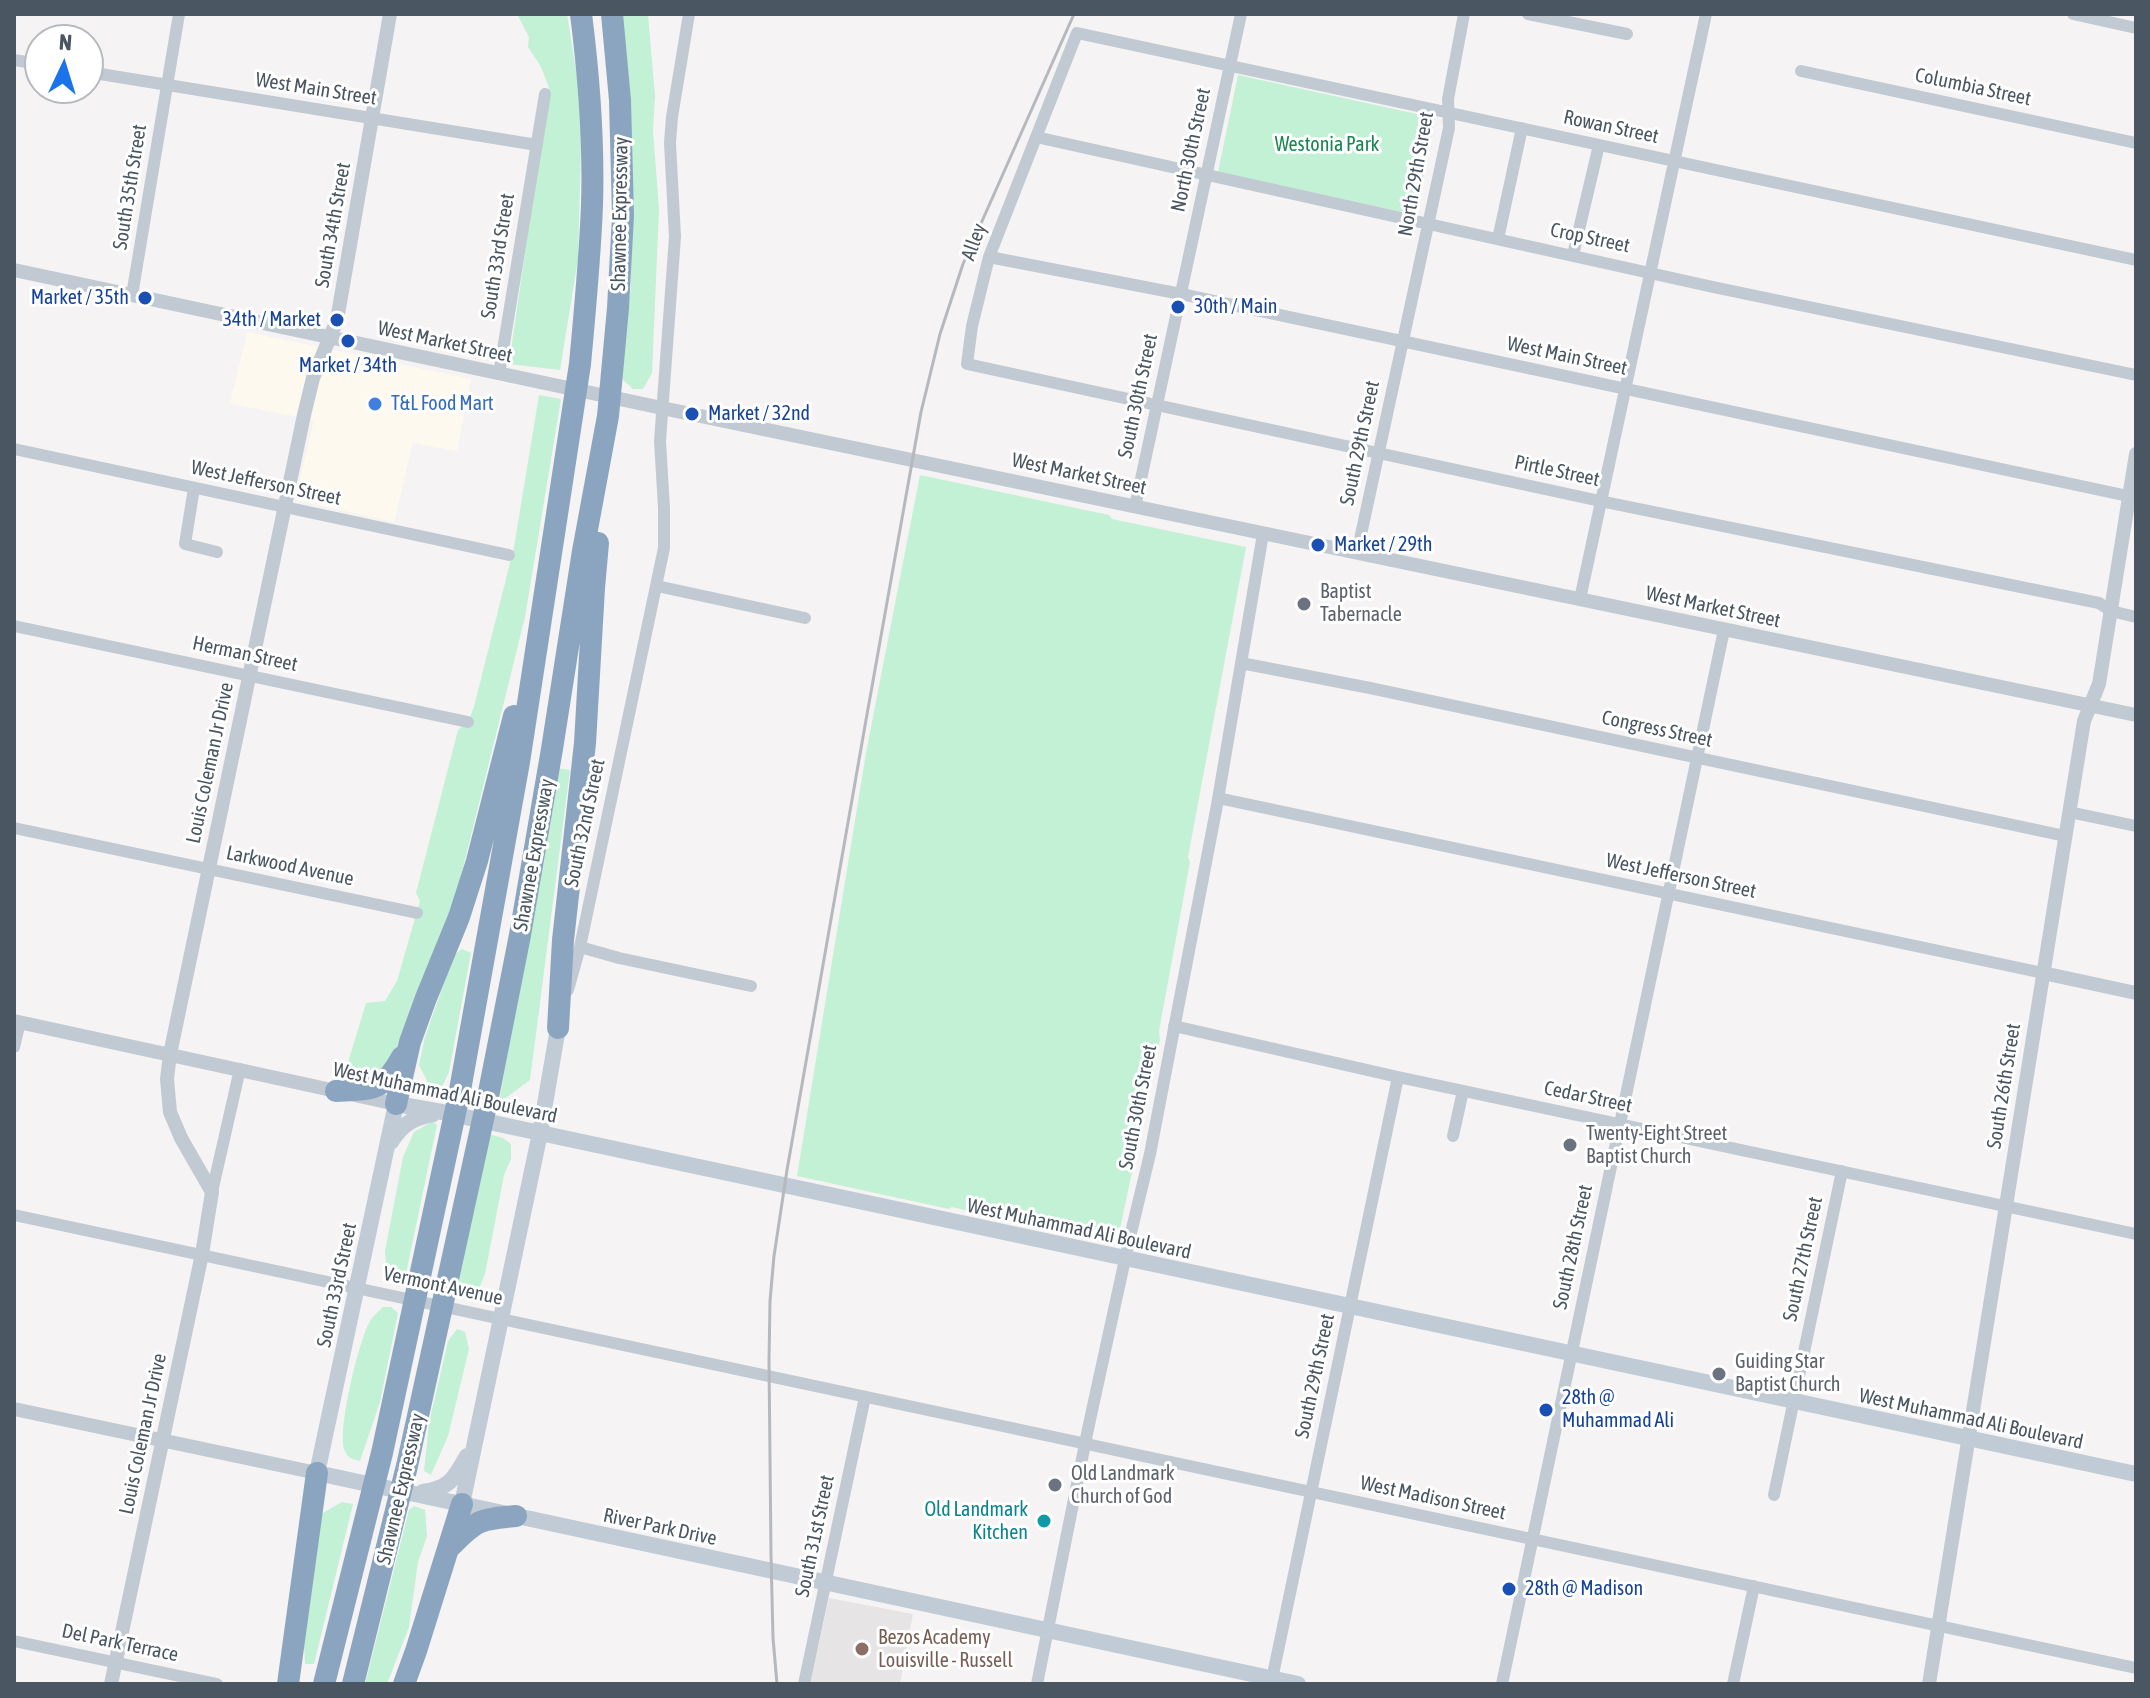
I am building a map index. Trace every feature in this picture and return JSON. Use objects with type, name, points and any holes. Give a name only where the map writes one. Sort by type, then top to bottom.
[{"type":"highway","name":"Shawnee Expressway","points":[[324,1684],[382,1453],[460,1090],[511,810],[547,579],[580,364],[592,204],[592,144],[581,14]]},
{"type":"highway","name":"Shawnee Expressway","points":[[353,1684],[407,1466],[489,1092],[523,919],[608,416],[621,270],[623,201],[620,100],[612,14]]},
{"type":"highway","points":[[558,1028],[563,940],[585,743],[608,416]]},
{"type":"highway","points":[[396,1104],[410,1042],[459,917],[477,861],[547,579]]},
{"type":"highway","points":[[336,1091],[371,1089],[382,1084],[394,1072],[410,1042]]},
{"type":"highway","points":[[288,1684],[317,1473]]},
{"type":"highway","points":[[404,1684],[462,1504]]},
{"type":"highway","points":[[450,1547],[471,1525],[486,1518],[516,1516]]},
{"type":"main road","name":"South 32nd Street","points":[[462,1504],[540,1133],[558,1028]]},
{"type":"main road","name":"West Muhammad Ali Boulevard","points":[[396,1104],[2136,1474]]},
{"type":"main road","name":"South 33rd Street","points":[[317,1473],[396,1104]]},
{"type":"main road","points":[[387,1151],[404,1125],[425,1115],[442,1112]]},
{"type":"main road","points":[[413,1493],[440,1488],[452,1482],[475,1443]]},
{"type":"main road","name":"River Park Drive","points":[[317,1473],[1047,1629],[1272,1681],[1298,1684]]},
{"type":"street","name":"South 35th Street","points":[[132,295],[179,14]]},
{"type":"street","name":"South 34th Street","points":[[330,337],[337,320],[390,14]]},
{"type":"street","name":"South 32nd Street","points":[[558,1028],[580,947],[664,548],[660,441],[675,237],[670,143],[689,14]]},
{"type":"street","name":"North 30th Street","points":[[1181,294],[1241,14]]},
{"type":"street","name":"North 29th Street","points":[[1403,341],[1449,128],[1448,99],[1464,14]]},
{"type":"street","points":[[1528,14],[1627,34]]},
{"type":"street","points":[[1580,599],[1706,14]]},
{"type":"street","points":[[2073,14],[2136,28]]},
{"type":"street","name":"Rowan Street","points":[[1077,33],[2136,260]]},
{"type":"street","name":"Alley","points":[[967,364],[972,326],[989,257],[1077,33]]},
{"type":"street","name":"Columbia Street","points":[[1801,71],[2136,143]]},
{"type":"street","name":"West Main Street","points":[[104,75],[537,145]]},
{"type":"street","name":"South 33rd Street","points":[[499,374],[545,94]]},
{"type":"street","points":[[1498,239],[1522,128]]},
{"type":"street","name":"Crop Street","points":[[1036,137],[1713,287],[2136,375]]},
{"type":"street","points":[[1573,255],[1599,145]]},
{"type":"street","name":"West Main Street","points":[[989,257],[1181,294],[2132,497]]},
{"type":"street","name":"West Market Street","points":[[14,270],[2136,715]]},
{"type":"street","name":"South 30th Street","points":[[1135,507],[1181,294]]},
{"type":"street","name":"Louis Coleman Jr Drive","points":[[212,1192],[170,1112],[167,1079],[170,1054],[284,507],[313,378],[330,337]]},
{"type":"street","name":"South 29th Street","points":[[1357,553],[1403,341]]},
{"type":"street","name":"Pirtle Street","points":[[967,364],[1600,501],[2099,603],[2111,611],[2136,617]]},
{"type":"street","name":"West Jefferson Street","points":[[14,449],[509,555]]},
{"type":"street","name":"South 26th Street","points":[[1929,1684],[2084,721],[2099,684],[2132,497],[2136,454]]},
{"type":"street","points":[[194,488],[185,544],[217,552]]},
{"type":"street","name":"South 30th Street","points":[[1037,1684],[1085,1444],[1150,1154],[1218,798],[1263,534]]},
{"type":"street","points":[[657,586],[805,618]]},
{"type":"street","name":"Herman Street","points":[[14,626],[468,722]]},
{"type":"street","name":"South 28th Street","points":[[1502,1684],[1724,630]]},
{"type":"street","name":"Congress Street","points":[[1241,663],[2065,836]]},
{"type":"street","name":"West Jefferson Street","points":[[1218,798],[2136,993]]},
{"type":"street","points":[[2069,812],[2136,826]]},
{"type":"street","name":"Larkwood Avenue","points":[[14,828],[417,913]]},
{"type":"street","points":[[580,947],[751,986]]},
{"type":"street","points":[[14,1047],[17,1022]]},
{"type":"street","name":"West Muhammad Ali Boulevard","points":[[17,1022],[396,1104]]},
{"type":"street","name":"Cedar Street","points":[[1174,1026],[1398,1077],[2136,1234]]},
{"type":"street","name":"Louis Coleman Jr Drive","points":[[111,1684],[240,1069]]},
{"type":"street","name":"South 29th Street","points":[[1272,1681],[1398,1077]]},
{"type":"street","points":[[1453,1136],[1463,1091]]},
{"type":"street","name":"South 27th Street","points":[[1774,1495],[1842,1171]]},
{"type":"street","name":"Vermont Avenue","points":[[14,1215],[722,1367]]},
{"type":"street","name":"West Madison Street","points":[[722,1367],[2136,1668]]},
{"type":"street","name":"South 31st Street","points":[[804,1684],[865,1397]]},
{"type":"street","name":"River Park Drive","points":[[14,1409],[317,1473]]},
{"type":"street","points":[[1733,1684],[1754,1586]]},
{"type":"street","name":"Del Park Terrace","points":[[14,1641],[217,1684]]},
{"type":"shaded area","points":[[247,332],[471,379],[457,451],[413,443],[394,522],[295,500],[314,420],[230,404]]},
{"type":"shaded area","name":"Bezos Academy Louisville - Russell","points":[[829,1598],[913,1614],[900,1684],[810,1684]]},
{"type":"green space","points":[[517,14],[567,14],[582,108],[578,259],[560,370],[509,364],[549,87],[528,47],[529,37]]},
{"type":"green space","points":[[622,14],[648,14],[655,96],[653,131],[659,209],[652,373],[643,389],[633,389],[622,379],[631,286],[631,100]]},
{"type":"green space","name":"Westonia Park","points":[[1238,75],[1435,118],[1416,215],[1218,172]]},
{"type":"green space","points":[[539,395],[561,399],[525,617],[457,892],[393,1060],[380,1073],[344,1076],[366,1003],[385,1001],[397,981],[420,901],[416,893],[458,730],[468,722],[474,707],[514,547]]},
{"type":"green space","points":[[920,475],[1246,547],[1188,857],[1190,862],[1159,1031],[1160,1040],[1117,1243],[1114,1244],[797,1176],[866,753]]},
{"type":"green space","points":[[557,768],[570,770],[530,1080],[499,1103]]},
{"type":"green space","points":[[462,949],[471,953],[449,1072],[436,1099],[419,1065],[425,1037],[454,955]]},
{"type":"green space","points":[[433,1121],[437,1125],[404,1283],[387,1278],[385,1251],[403,1157],[414,1132]]},
{"type":"green space","points":[[488,1134],[511,1144],[511,1159],[504,1175],[485,1274],[476,1296],[456,1291]]},
{"type":"green space","points":[[383,1307],[391,1307],[398,1313],[380,1402],[360,1461],[349,1457],[345,1451],[346,1407],[365,1331]]},
{"type":"green space","points":[[457,1329],[465,1332],[469,1349],[448,1436],[431,1475],[424,1471],[429,1423],[448,1341]]},
{"type":"green space","points":[[342,1502],[353,1504],[314,1664],[305,1664],[304,1643],[321,1514]]},
{"type":"green space","points":[[414,1506],[425,1510],[427,1536],[418,1562],[409,1627],[387,1684],[365,1684],[409,1510]]},
{"type":"railway","points":[[777,1684],[773,1638],[769,1361],[774,1256],[866,720],[921,412],[940,334],[963,264],[1074,14]]},
{"type":"place","name":"Market / 35th","points":[[145,298]]},
{"type":"place","name":"30th / Main","points":[[1178,307]]},
{"type":"place","name":"34th / Market","points":[[337,320]]},
{"type":"place","name":"Market / 34th","points":[[348,341]]},
{"type":"place","name":"T&L Food Mart","points":[[375,404]]},
{"type":"place","name":"Market / 32nd","points":[[692,414]]},
{"type":"place","name":"Market / 29th","points":[[1318,545]]},
{"type":"place","name":"Baptist Tabernacle","points":[[1304,604]]},
{"type":"place","name":"Twenty-Eight Street Baptist Church","points":[[1570,1145]]},
{"type":"place","name":"Guiding Star Baptist Church","points":[[1719,1374]]},
{"type":"place","name":"28th @ Muhammad Ali","points":[[1546,1410]]},
{"type":"place","name":"Old Landmark Church of God","points":[[1055,1485]]},
{"type":"place","name":"Old Landmark Kitchen","points":[[1044,1521]]},
{"type":"place","name":"28th @ Madison","points":[[1509,1589]]},
{"type":"place","name":"Bezos Academy Louisville - Russell","points":[[862,1649]]}]
